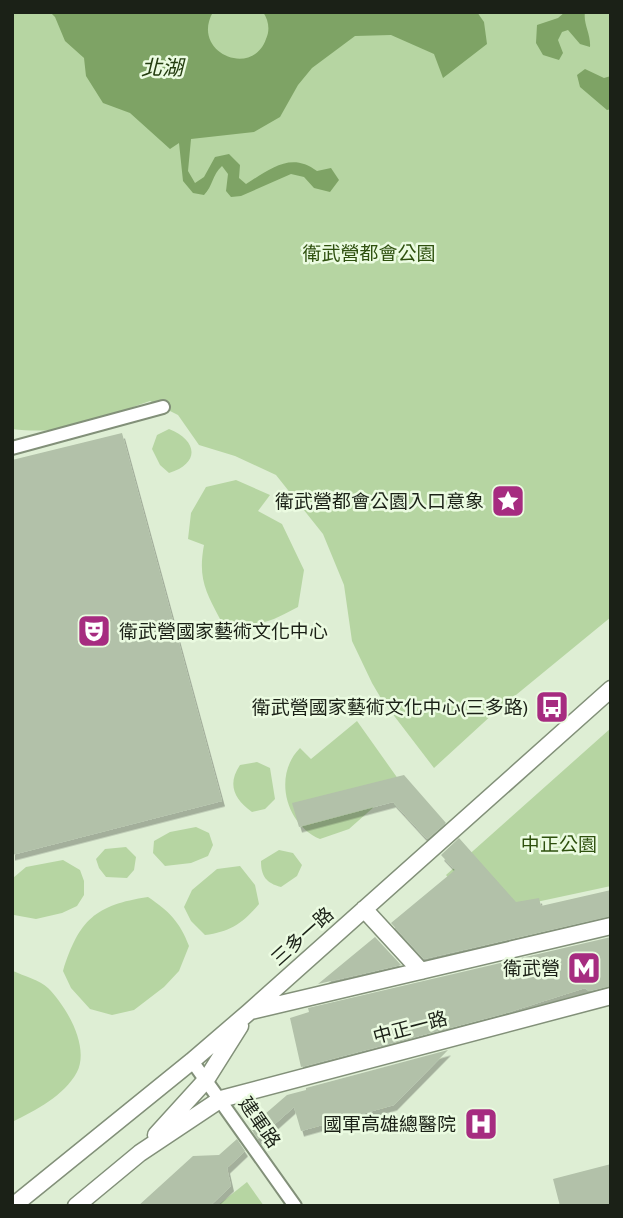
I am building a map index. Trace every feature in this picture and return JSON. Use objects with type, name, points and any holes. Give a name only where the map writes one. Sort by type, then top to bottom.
[{"type":"street","points":[[12,448],[163,407]]},
{"type":"street","name":"三多一路","points":[[13,1206],[249,1012],[611,689]]},
{"type":"street","points":[[364,909],[421,971]]},
{"type":"street","points":[[140,1153],[206,1080],[249,1012],[611,926]]},
{"type":"street","name":"中正一路","points":[[221,1099],[611,996]]},
{"type":"street","name":"建軍路","points":[[192,1061],[295,1206]]},
{"type":"street","points":[[76,1206],[140,1153],[221,1099]]},
{"type":"green space","name":"衛武營都會公園","points":[[12,12],[611,12],[611,617],[494,713],[434,768],[372,683],[352,641],[344,585],[323,534],[276,475],[235,456],[199,445],[178,415],[150,401],[99,420],[67,428],[32,431],[12,429]]},
{"type":"green space","points":[[169,429],[185,439],[192,451],[186,463],[169,473],[160,465],[152,449],[157,435]]},
{"type":"green space","points":[[236,480],[270,495],[258,511],[282,524],[304,570],[298,607],[260,623],[243,624],[220,619],[202,575],[204,545],[188,539],[191,513],[206,487]]},
{"type":"green space","points":[[357,721],[401,783],[349,829],[320,839],[308,832],[291,811],[285,785],[287,772],[300,748],[311,759]]},
{"type":"green space","name":"中正公園","points":[[611,728],[611,886],[513,907],[474,909],[446,875]]},
{"type":"green space","points":[[257,762],[270,768],[275,799],[265,809],[252,812],[241,802],[233,785],[240,765]]},
{"type":"green space","points":[[196,827],[209,833],[213,845],[208,856],[191,863],[165,866],[153,853],[154,841],[170,832]]},
{"type":"green space","points":[[126,847],[136,857],[134,870],[127,878],[106,877],[96,859],[105,849]]},
{"type":"green space","points":[[279,850],[293,853],[302,865],[297,876],[281,887],[268,881],[261,866],[261,861]]},
{"type":"green space","points":[[63,860],[80,870],[84,881],[84,895],[77,906],[62,913],[36,919],[14,915],[13,878],[26,867]]},
{"type":"green space","points":[[240,866],[255,885],[259,904],[235,926],[205,935],[191,921],[184,907],[192,890],[217,869]]},
{"type":"green space","points":[[148,897],[173,918],[186,938],[189,946],[179,971],[164,987],[134,1010],[112,1015],[90,1009],[71,988],[63,971],[76,939],[83,927],[102,910]]},
{"type":"green space","points":[[13,971],[41,983],[62,1005],[78,1039],[80,1062],[77,1072],[65,1088],[40,1107],[12,1122]]},
{"type":"green space","points":[[247,1182],[264,1206],[217,1206]]},
{"type":"water","name":"北湖","points":[[50,12],[213,12],[208,26],[210,39],[216,49],[237,59],[249,57],[259,51],[266,39],[268,26],[263,12],[477,12],[484,22],[487,44],[443,78],[434,54],[391,35],[355,36],[312,68],[298,85],[280,117],[254,132],[191,139],[188,171],[195,183],[204,177],[215,157],[229,154],[240,165],[239,178],[246,184],[272,168],[289,162],[298,162],[317,171],[331,168],[339,180],[330,192],[314,188],[304,177],[291,174],[241,196],[231,197],[226,191],[228,174],[222,166],[204,195],[193,193],[183,181],[179,143],[170,149],[130,113],[103,103],[86,76],[84,58],[65,41],[55,17]]},
{"type":"water","points":[[565,12],[585,12],[590,47],[580,44],[568,30],[562,32],[558,40],[563,53],[559,60],[543,55],[536,43],[537,25],[558,18]]},
{"type":"water","points":[[585,69],[604,78],[611,76],[611,109],[607,110],[580,87],[577,75]]},
{"type":"building","name":"衛武營國家藝術文化中心","points":[[122,433],[222,801],[12,855],[12,460]]},
{"type":"building","points":[[404,775],[446,823],[427,839],[393,802],[299,827],[292,803]]},
{"type":"building","points":[[459,838],[516,902],[539,898],[541,906],[611,890],[611,916],[424,959],[391,923],[455,870],[441,855]]},
{"type":"building","points":[[375,937],[401,965],[318,984]]},
{"type":"building","points":[[611,937],[611,986],[589,991],[585,988],[503,1014],[301,1067],[290,1018],[309,1012],[308,1008]]},
{"type":"building","points":[[448,1050],[394,1105],[301,1131],[294,1107],[258,1139],[250,1127],[287,1095]]},
{"type":"building","points":[[237,1139],[245,1151],[227,1168],[231,1186],[210,1206],[138,1206],[193,1156],[219,1155]]},
{"type":"building","points":[[611,1164],[611,1206],[560,1206],[553,1179]]},
{"type":"place","name":"衛武營都會公園入口意象","points":[[508,501]]},
{"type":"place","name":"衛武營國家藝術文化中心","points":[[94,631]]},
{"type":"place","name":"衛武營國家藝術文化中心(三多路)","points":[[552,707]]},
{"type":"place","name":"衛武營","points":[[584,968]]},
{"type":"place","name":"國軍高雄總醫院","points":[[481,1124]]}]
